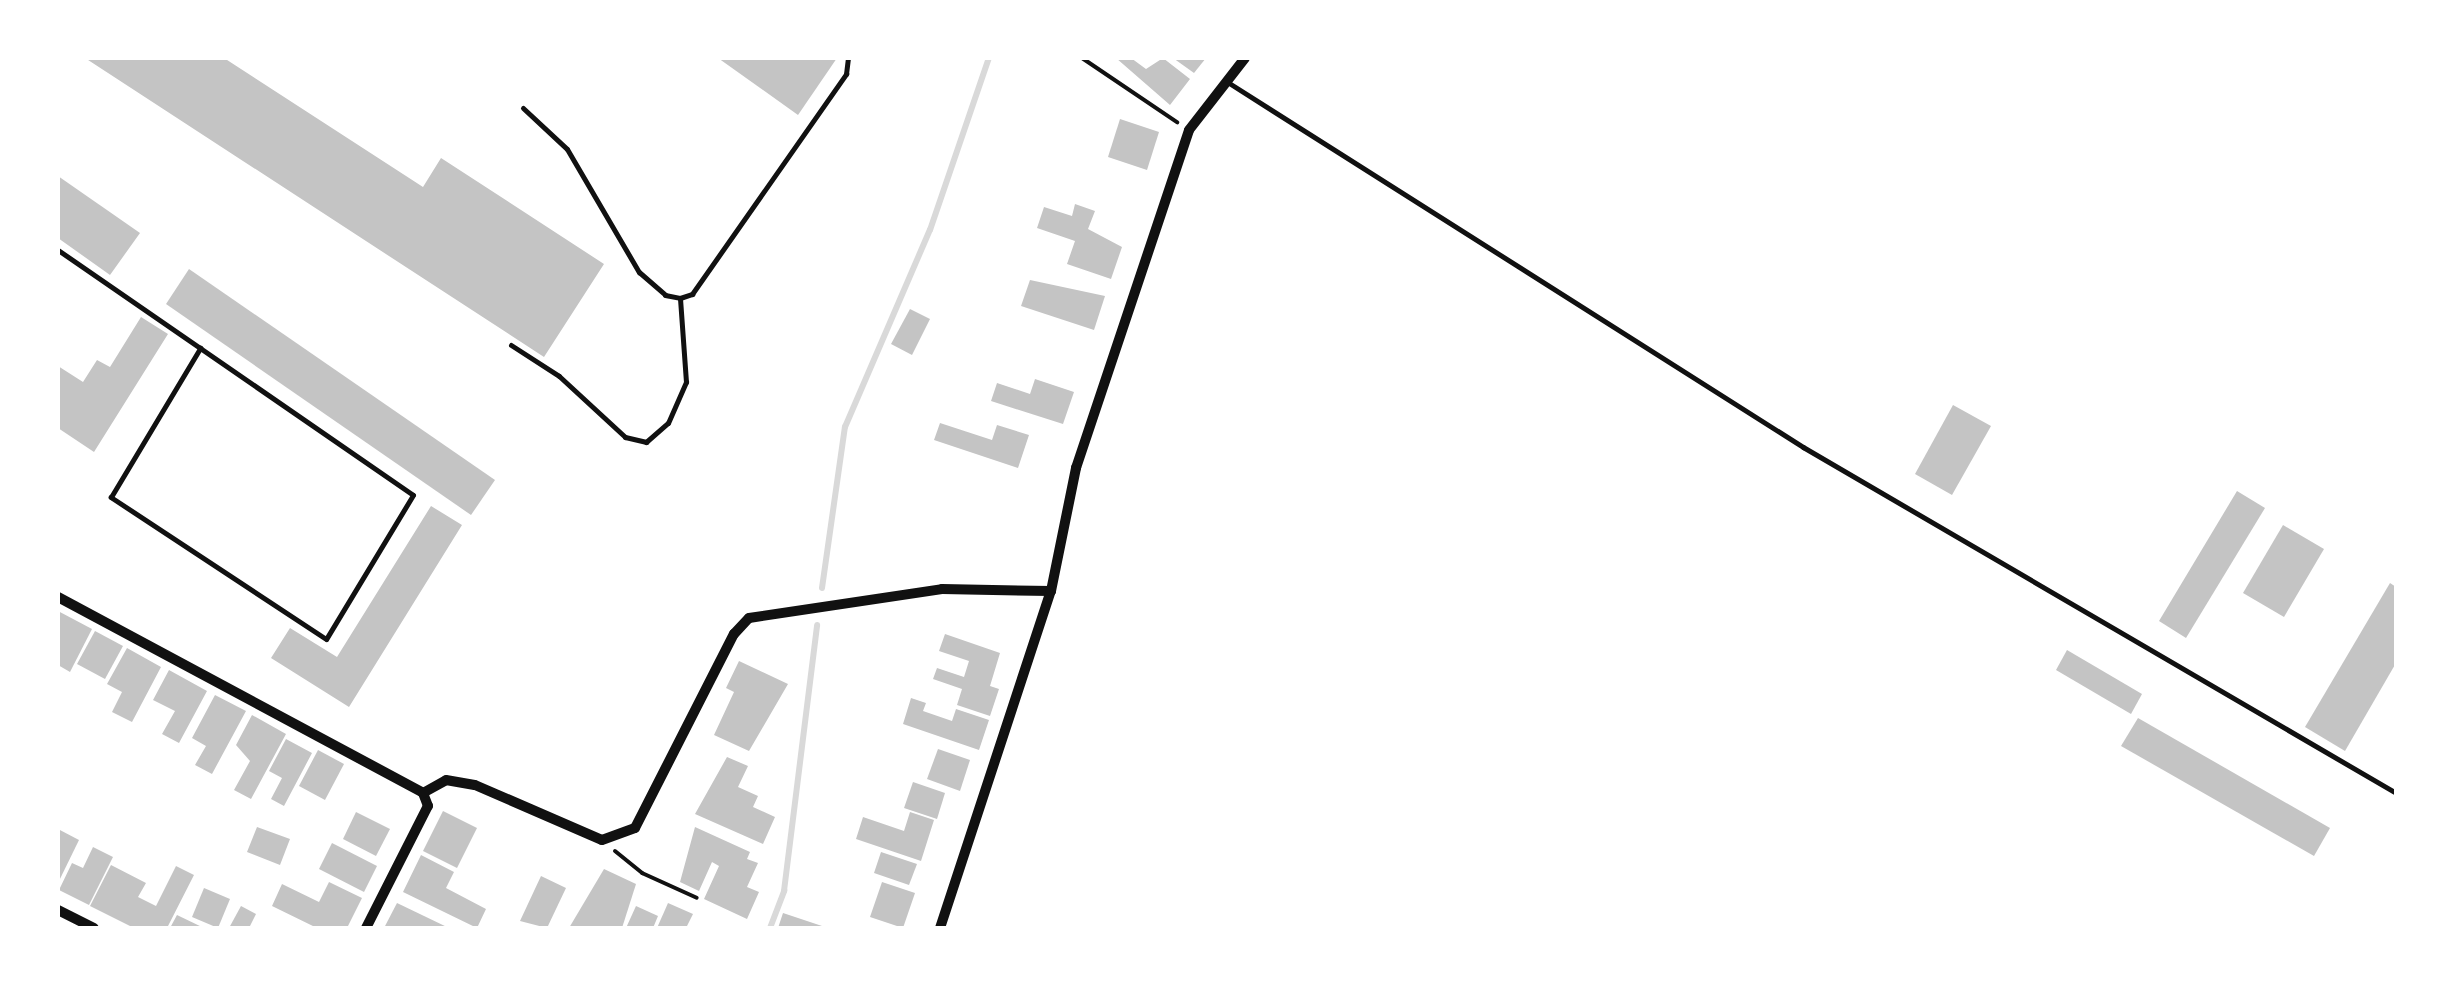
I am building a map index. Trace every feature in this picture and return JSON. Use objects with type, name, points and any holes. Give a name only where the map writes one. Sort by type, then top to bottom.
[{"type":"street","points":[[940,928],[1051,591],[1076,468],[1189,130],[1246,58]]},
{"type":"street","points":[[423,793],[458,780],[602,840],[635,828],[734,634],[750,618],[942,589],[1051,591]]},
{"type":"street","points":[[58,597],[423,793],[428,806],[366,928]]},
{"type":"street","points":[[58,910],[94,928]]},
{"type":"lane","points":[[523,108],[567,149],[639,272],[666,295],[680,298],[692,294],[758,200],[846,74],[848,58]]},
{"type":"lane","points":[[1227,81],[1804,446],[2396,793]]},
{"type":"lane","points":[[58,250],[200,348],[413,495],[326,639],[110,497],[200,348]]},
{"type":"lane","points":[[511,345],[559,376],[625,438],[646,442],[668,423],[686,382],[680,298]]},
{"type":"path","points":[[1082,58],[1189,130]]},
{"type":"path","points":[[602,840],[642,873],[698,898]]},
{"type":"building","points":[[85,58],[224,58],[423,187],[441,158],[604,264],[544,357]]},
{"type":"building","points":[[718,58],[837,58],[798,115]]},
{"type":"building","points":[[1116,58],[1131,58],[1146,69],[1163,58],[1190,79],[1170,105]]},
{"type":"building","points":[[1173,58],[1206,58],[1194,73]]},
{"type":"building","points":[[1120,119],[1159,132],[1147,170],[1108,157]]},
{"type":"building","points":[[58,176],[140,233],[110,275],[58,238]]},
{"type":"building","points":[[1075,204],[1095,211],[1088,229],[1122,247],[1111,279],[1067,264],[1075,241],[1037,228],[1044,207],[1072,216]]},
{"type":"building","points":[[189,269],[495,480],[471,515],[166,304]]},
{"type":"building","points":[[1030,280],[1105,296],[1094,330],[1021,306]]},
{"type":"building","points":[[910,309],[930,319],[912,355],[891,344]]},
{"type":"building","points":[[141,317],[168,334],[94,452],[58,428],[58,366],[83,382],[97,360],[110,367]]},
{"type":"building","points":[[1035,379],[1074,392],[1063,424],[991,401],[997,383],[1030,394]]},
{"type":"building","points":[[1953,405],[1991,426],[1952,495],[1915,474]]},
{"type":"building","points":[[940,423],[992,440],[997,425],[1029,435],[1018,468],[934,440]]},
{"type":"building","points":[[2237,491],[2265,508],[2186,638],[2159,621]]},
{"type":"building","points":[[431,506],[462,525],[349,707],[271,658],[290,628],[337,657]]},
{"type":"building","points":[[2283,525],[2324,549],[2284,617],[2243,593]]},
{"type":"building","points":[[2390,583],[2396,587],[2396,663],[2345,751],[2305,727]]},
{"type":"building","points":[[58,611],[92,629],[70,672],[58,665]]},
{"type":"building","points":[[95,631],[123,646],[105,679],[77,664]]},
{"type":"building","points":[[945,634],[1000,653],[990,686],[999,689],[990,716],[957,705],[962,689],[933,679],[937,668],[964,677],[969,661],[939,651]]},
{"type":"building","points":[[127,648],[161,667],[132,722],[112,712],[122,692],[107,684]]},
{"type":"building","points":[[2067,650],[2142,694],[2131,714],[2056,670]]},
{"type":"building","points":[[739,661],[788,684],[749,751],[714,735],[734,692],[726,688]]},
{"type":"building","points":[[169,670],[207,691],[179,743],[162,734],[175,711],[153,700]]},
{"type":"building","points":[[215,695],[246,711],[212,774],[195,765],[206,746],[192,738]]},
{"type":"building","points":[[911,698],[926,703],[923,711],[952,721],[956,709],[989,720],[979,750],[903,724]]},
{"type":"building","points":[[252,715],[286,734],[251,799],[234,790],[250,761],[236,745]]},
{"type":"building","points":[[2138,718],[2330,828],[2314,856],[2121,746]]},
{"type":"building","points":[[286,739],[312,753],[284,806],[271,799],[282,778],[269,771]]},
{"type":"building","points":[[938,749],[970,760],[960,791],[927,779]]},
{"type":"building","points":[[318,750],[344,764],[325,800],[299,786]]},
{"type":"building","points":[[727,757],[748,766],[738,787],[758,796],[753,807],[775,817],[763,844],[695,814]]},
{"type":"building","points":[[913,782],[945,793],[937,819],[904,808]]},
{"type":"building","points":[[443,811],[477,828],[457,868],[423,851]]},
{"type":"building","points":[[356,812],[390,829],[376,856],[343,839]]},
{"type":"building","points":[[910,812],[934,820],[921,861],[856,839],[863,817],[904,831]]},
{"type":"building","points":[[257,827],[290,839],[280,865],[247,852]]},
{"type":"building","points":[[695,827],[750,852],[747,859],[758,863],[747,887],[759,892],[747,919],[704,899],[719,866],[712,862],[699,891],[680,882]]},
{"type":"building","points":[[58,829],[79,840],[58,883]]},
{"type":"building","points":[[332,843],[377,866],[364,892],[319,869]]},
{"type":"building","points":[[93,847],[113,857],[89,905],[59,890],[72,863],[83,868]]},
{"type":"building","points":[[881,852],[917,864],[909,885],[874,873]]},
{"type":"building","points":[[421,855],[454,872],[446,888],[486,909],[477,928],[403,892]]},
{"type":"building","points":[[111,865],[146,883],[138,897],[156,906],[176,866],[194,875],[167,928],[134,928],[90,906]]},
{"type":"building","points":[[604,869],[636,884],[622,928],[569,928]]},
{"type":"building","points":[[541,876],[566,888],[547,928],[520,921]]},
{"type":"building","points":[[329,882],[362,898],[347,928],[317,928],[272,906],[282,884],[319,902]]},
{"type":"building","points":[[882,882],[915,893],[903,928],[870,917]]},
{"type":"building","points":[[204,888],[230,899],[218,928],[192,917]]},
{"type":"building","points":[[397,903],[449,928],[384,928]]},
{"type":"building","points":[[668,903],[693,914],[686,928],[657,928]]},
{"type":"building","points":[[241,906],[256,914],[249,928],[229,928]]},
{"type":"building","points":[[636,906],[658,916],[653,928],[626,928]]},
{"type":"building","points":[[783,913],[828,928],[778,928]]},
{"type":"building","points":[[177,915],[204,928],[170,928]]},
{"type":"waterway","points":[[822,588],[845,427],[930,230],[989,58]]},
{"type":"waterway","points":[[770,928],[784,891],[817,625]]}]
